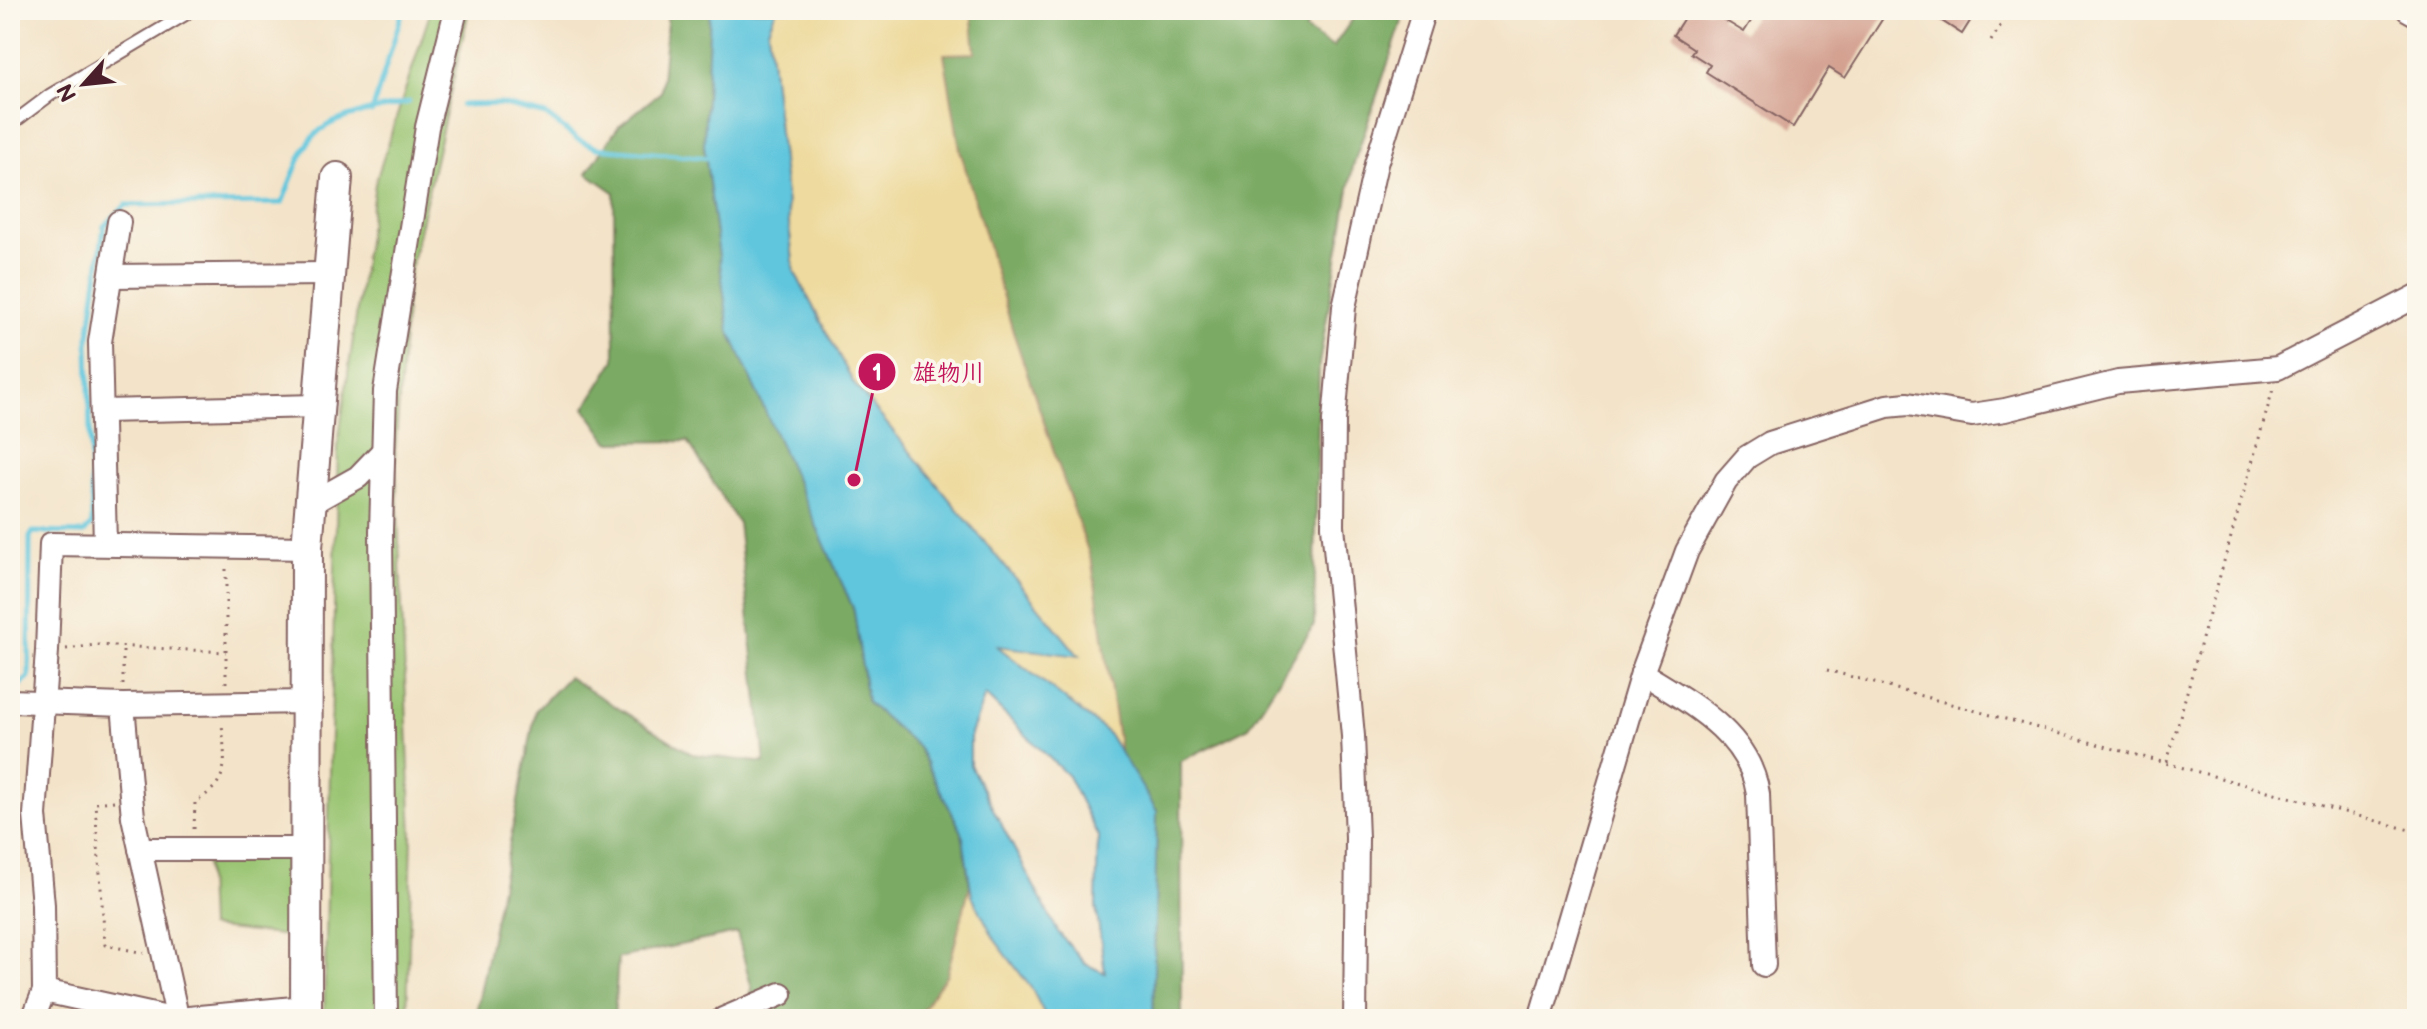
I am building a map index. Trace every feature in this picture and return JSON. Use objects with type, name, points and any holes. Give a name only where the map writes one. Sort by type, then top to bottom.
[{"type":"street","points":[[386,1019],[382,452],[385,391],[427,127],[456,10]]},
{"type":"street","points":[[1355,1019],[1357,838],[1354,751],[1333,526],[1334,421],[1344,307],[1376,164],[1424,10]]},
{"type":"street","points":[[2408,10],[2417,15]]},
{"type":"street","points":[[44,991],[174,1019],[306,1013],[307,548],[316,406],[337,178]]},
{"type":"street","points":[[105,544],[100,342],[119,222]]},
{"type":"street","points":[[111,276],[327,274]]},
{"type":"street","points":[[1540,1019],[1642,673],[1687,551],[1726,481],[1747,457],[1770,443],[1887,406],[1908,404],[1972,415],[2118,382],[2278,368],[2417,296]]},
{"type":"street","points":[[103,411],[316,406]]},
{"type":"street","points":[[310,504],[358,477],[382,452]]},
{"type":"street","points":[[33,1019],[44,991],[43,905],[35,815],[51,544],[307,548]]},
{"type":"street","points":[[1642,673],[1714,721],[1752,766],[1758,794],[1764,965]]},
{"type":"street","points":[[10,701],[123,705],[307,702]]},
{"type":"street","points":[[123,705],[131,799],[175,1007],[174,1019]]},
{"type":"street","points":[[140,849],[306,849]]},
{"type":"street","points":[[723,1019],[781,994]]},
{"type":"lane","points":[[10,125],[50,95],[186,14]]},
{"type":"path","points":[[1991,41],[2010,10]]},
{"type":"path","points":[[2167,762],[2278,368]]},
{"type":"path","points":[[194,849],[195,802],[209,794],[224,773],[222,704],[226,693],[226,547]]},
{"type":"path","points":[[47,651],[96,645],[226,652]]},
{"type":"path","points":[[123,647],[123,705]]},
{"type":"path","points":[[1827,670],[2417,832]]},
{"type":"path","points":[[131,799],[95,803],[105,945],[164,957]]},
{"type":"green space","points":[[431,10],[469,10],[408,281],[395,450],[412,836],[407,1019],[324,1019],[338,444],[375,184]]},
{"type":"green space","points":[[668,10],[710,10],[704,145],[729,330],[854,610],[867,702],[918,747],[962,832],[970,886],[947,974],[916,1019],[746,1019],[752,989],[737,933],[618,958],[614,1019],[475,1019],[536,710],[568,677],[692,754],[765,763],[738,523],[688,441],[609,442],[585,408],[615,360],[614,192],[587,173],[619,126],[661,92]]},
{"type":"green space","points":[[971,10],[1309,10],[1306,30],[1333,47],[1359,10],[1406,10],[1353,166],[1319,364],[1314,625],[1249,727],[1181,761],[1182,1019],[1153,1019],[1157,811],[1120,753],[1092,563],[1013,332],[960,150],[944,54],[975,53]]},
{"type":"green space","points":[[206,849],[306,849],[306,938],[209,927]]},
{"type":"sand","points":[[776,10],[971,10],[975,53],[944,54],[960,150],[1013,332],[1092,563],[1120,753],[1108,733],[995,645],[1078,655],[854,384],[794,271],[768,30]]},
{"type":"sand","points":[[970,886],[995,940],[1032,989],[1047,1019],[916,1019],[947,974]]},
{"type":"water","points":[[710,10],[776,10],[768,30],[794,271],[854,384],[1079,656],[997,646],[1108,733],[1157,811],[1153,1019],[1047,1019],[1032,989],[995,940],[972,896],[962,832],[918,747],[867,702],[854,610],[729,330],[704,145]],"holes":[[[985,695],[1068,776],[1098,836],[1096,906],[1105,973],[1085,964],[1058,932],[970,765],[970,737]]]},
{"type":"building","points":[[1689,10],[1726,10],[1721,18],[1744,32],[1758,10],[1883,10],[1880,16],[1883,18],[1845,78],[1829,68],[1793,127],[1706,72],[1710,65],[1691,53],[1694,49],[1673,35]]},
{"type":"building","points":[[1925,10],[1977,10],[1962,34]]},
{"type":"waterway","points":[[372,112],[403,10]]},
{"type":"waterway","points":[[20,685],[29,677],[30,537],[33,532],[84,533],[92,524],[88,344],[104,226],[126,205],[282,203],[304,150],[323,128],[346,118],[409,102]]},
{"type":"waterway","points":[[461,105],[500,104],[546,115],[577,139],[597,148],[710,158]]},
{"type":"waterway","points":[[10,714],[19,715]]},
{"type":"place","name":"雄物川","points":[[854,480]]}]
